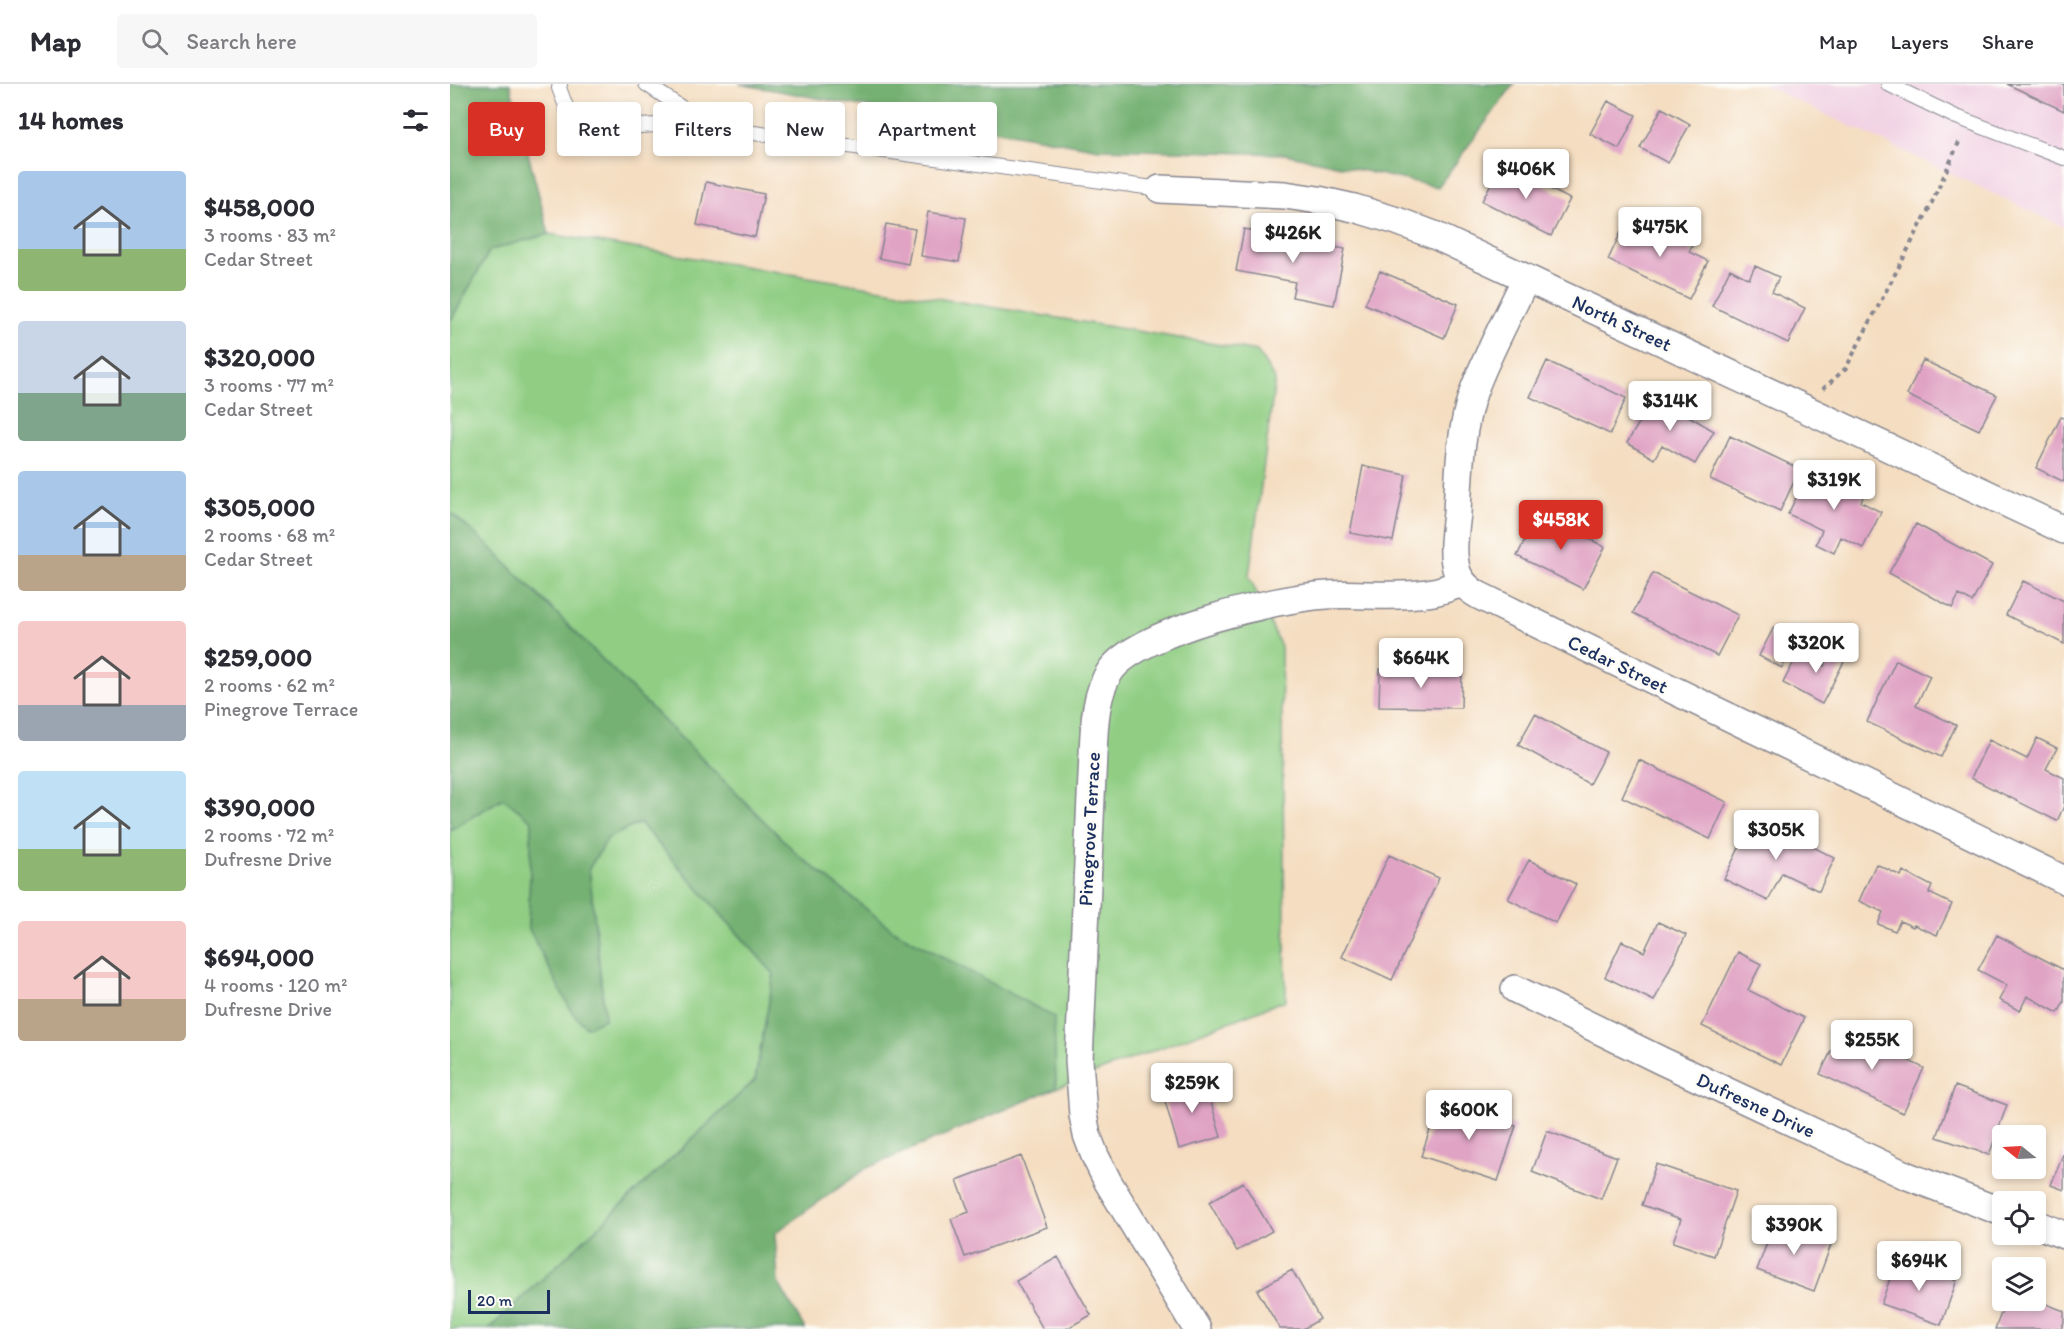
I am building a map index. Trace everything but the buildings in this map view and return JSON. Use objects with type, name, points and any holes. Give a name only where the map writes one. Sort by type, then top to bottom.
[{"type":"street","name":"North Street","points":[[1160,189],[1285,195],[1354,208],[1397,221],[1434,235],[2064,530]]},
{"type":"street","points":[[1462,583],[1457,573],[1454,553],[1465,424],[1483,368],[1526,278]]},
{"type":"street","name":"Cedar Street","points":[[1462,583],[1478,595],[2064,880]]},
{"type":"street","name":"Pinegrove Terrace","points":[[1197,1329],[1108,1182],[1087,1135],[1083,1114],[1079,1060],[1092,766],[1094,731],[1102,690],[1110,671],[1132,651],[1159,638],[1221,616],[1289,599],[1326,595],[1426,594],[1462,583]]},
{"type":"street","name":"Dufresne Drive","points":[[1515,989],[1662,1062],[1905,1175],[1992,1208]]},
{"type":"street","points":[[2046,1228],[2064,1235]]},
{"type":"lane","points":[[560,84],[559,88],[570,117],[609,128],[653,125]]},
{"type":"lane","points":[[646,84],[673,102]]},
{"type":"lane","points":[[1888,84],[1968,121],[2064,158]]},
{"type":"lane","points":[[753,133],[1160,189]]},
{"type":"path","points":[[1803,408],[1846,368],[1929,209],[1968,121]]},
{"type":"shaded area","points":[[1761,84],[2064,84],[2064,227]]},
{"type":"green space","points":[[450,84],[510,84],[515,102],[468,102],[468,156],[529,156],[549,234],[490,250],[450,322]]},
{"type":"green space","points":[[739,84],[1514,84],[1438,187],[1285,154],[1099,149],[997,131],[997,102],[857,102],[857,105]]},
{"type":"green space","points":[[549,234],[1257,351],[1275,380],[1249,576],[1281,647],[1286,1000],[1056,1088],[1053,1017],[893,930],[798,855],[489,546],[450,512],[450,322],[490,250]]},
{"type":"green space","points":[[450,512],[489,546],[798,855],[893,930],[1054,1017],[1056,1088],[867,1168],[775,1233],[778,1282],[805,1329],[489,1329],[755,1080],[774,974],[640,823],[608,838],[589,868],[605,1019],[586,1027],[571,1011],[528,927],[532,821],[503,798],[450,830]]},
{"type":"green space","points":[[503,798],[532,821],[528,927],[605,1019],[589,868],[608,838],[640,823],[774,974],[755,1080],[489,1329],[450,1329],[450,830]]}]
